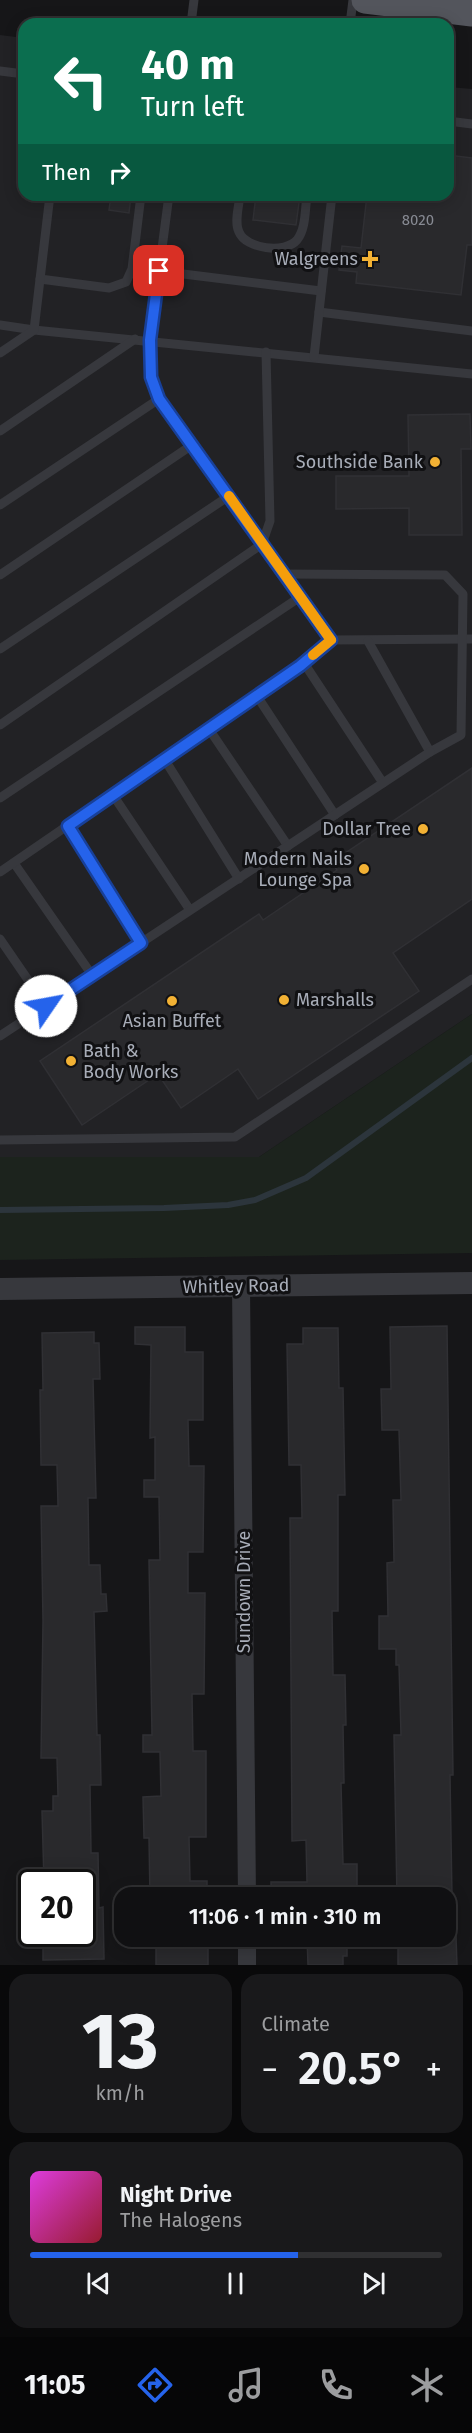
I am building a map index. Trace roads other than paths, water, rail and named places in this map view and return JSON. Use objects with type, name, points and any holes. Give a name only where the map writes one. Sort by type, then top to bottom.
[{"type":"main road","points":[[364,0],[472,12]]},
{"type":"street","name":"Whitley Road","points":[[0,1289],[472,1283]]},
{"type":"street","name":"Sundown Drive","points":[[242,1286],[246,1887]]},
{"type":"street","points":[[247,1947],[247,1965]]},
{"type":"lane","points":[[192,18],[194,0]]},
{"type":"lane","points":[[352,18],[353,0]]},
{"type":"lane","points":[[0,71],[18,73]]},
{"type":"lane","points":[[454,121],[472,124]]},
{"type":"lane","points":[[0,353],[34,330],[49,201]]},
{"type":"lane","points":[[40,279],[109,288],[126,282],[132,269],[140,201]]},
{"type":"lane","points":[[168,201],[150,340],[151,377],[159,399],[331,640]]},
{"type":"lane","points":[[239,201],[237,223],[239,233],[245,240],[261,247],[277,249],[288,248],[297,240],[304,224],[306,201]]},
{"type":"lane","points":[[314,357],[331,201]]},
{"type":"lane","points":[[159,271],[321,291]]},
{"type":"lane","points":[[319,312],[472,331]]},
{"type":"lane","points":[[0,325],[472,374]]},
{"type":"lane","points":[[0,431],[135,339]]},
{"type":"lane","points":[[0,725],[262,544],[270,521],[266,352]]},
{"type":"lane","points":[[0,505],[159,399]]},
{"type":"lane","points":[[0,575],[192,445]]},
{"type":"lane","points":[[0,649],[229,496]]},
{"type":"lane","points":[[0,1036],[430,752],[461,735],[467,639],[463,594],[445,575],[284,574]]},
{"type":"lane","points":[[0,798],[300,597]]},
{"type":"lane","points":[[0,873],[304,663],[331,640],[467,639]]},
{"type":"lane","points":[[368,641],[430,752]]},
{"type":"lane","points":[[304,663],[383,783]]},
{"type":"lane","points":[[257,696],[335,815]]},
{"type":"lane","points":[[209,729],[288,846]]},
{"type":"lane","points":[[165,760],[239,879]]},
{"type":"lane","points":[[113,795],[190,910]]},
{"type":"lane","points":[[68,826],[141,943]]},
{"type":"lane","points":[[14,863],[92,975]]},
{"type":"lane","points":[[0,939],[46,1006]]},
{"type":"lane","points":[[0,1140],[235,1137],[472,979]]},
{"type":"waterway","points":[[0,1210],[164,1208],[228,1205],[255,1200],[306,1178],[472,1058]]},
{"type":"place","name":"Walgreens","points":[[370,259]]},
{"type":"place","name":"Southside Bank","points":[[435,462]]},
{"type":"place","name":"Dollar Tree","points":[[423,829]]},
{"type":"place","name":"Modern Nails Lounge Spa","points":[[364,869]]},
{"type":"place","name":"Marshalls","points":[[284,1000]]},
{"type":"place","name":"Asian Buffet","points":[[172,1001]]},
{"type":"place","name":"Bath & Body Works","points":[[71,1061]]}]
